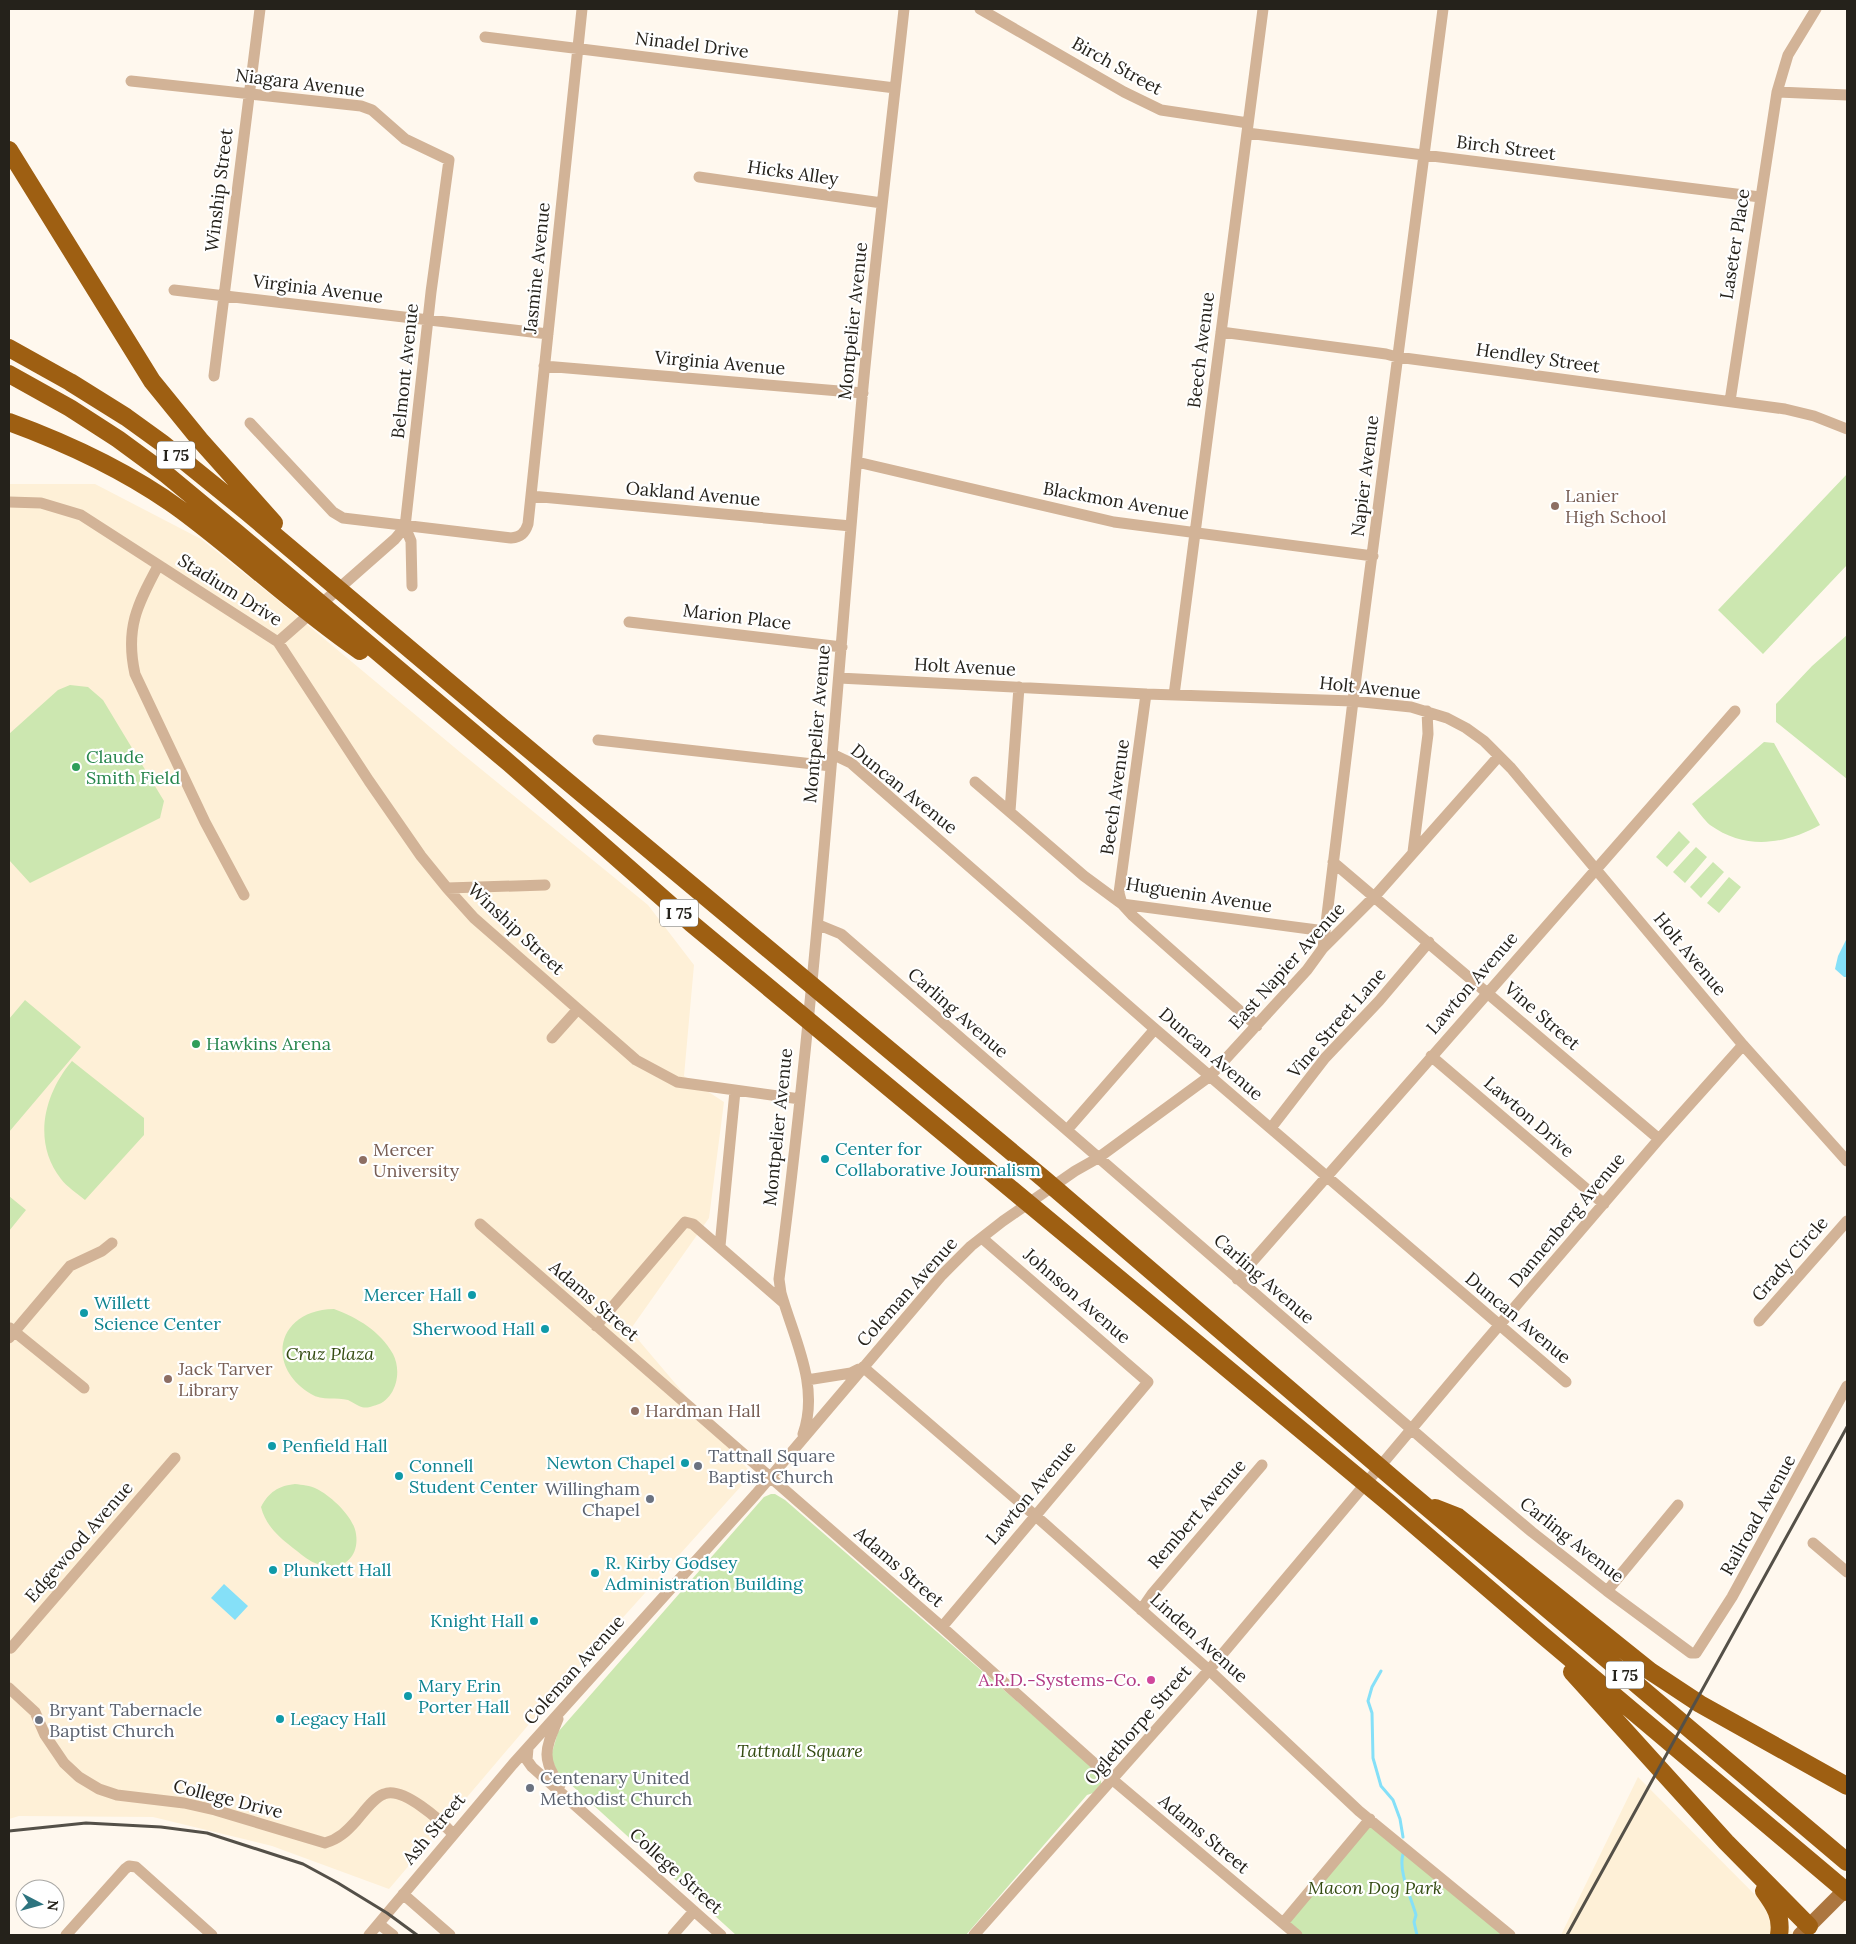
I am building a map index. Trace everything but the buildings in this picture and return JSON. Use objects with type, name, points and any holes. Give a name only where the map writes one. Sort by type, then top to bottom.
[{"type":"highway","points":[[9,150],[152,381],[200,440],[329,582]]},
{"type":"highway","name":"I 75","points":[[9,348],[70,382],[126,417],[162,443],[1036,1173],[1422,1504],[1847,1862]]},
{"type":"highway","name":"I 75","points":[[9,374],[70,408],[118,439],[167,476],[509,763],[690,922],[1389,1503],[1847,1892]]},
{"type":"highway","points":[[9,422],[86,454],[154,492],[200,525],[329,629],[368,657],[410,680]]},
{"type":"highway","points":[[1422,1504],[1458,1517],[1627,1653],[1673,1686],[1752,1734],[1847,1786]]},
{"type":"highway","points":[[1540,1633],[1588,1691],[1810,1932]]},
{"type":"highway","points":[[1726,1842],[1776,1906],[1781,1923],[1780,1935]]},
{"type":"main road","points":[[1810,1932],[1825,1909],[1847,1888]]},
{"type":"street","name":"Winship Street","points":[[214,376],[260,9]]},
{"type":"street","name":"Jasmine Avenue","points":[[405,526],[511,538],[518,537],[526,531],[582,9]]},
{"type":"street","name":"Montpelier Avenue","points":[[802,1438],[808,1412],[808,1380],[781,1292],[779,1279],[819,925],[863,393],[904,9]]},
{"type":"street","name":"Birch Street","points":[[980,9],[990,12],[1124,92],[1161,110],[1248,128],[1424,155],[1760,197]]},
{"type":"street","name":"Beech Avenue","points":[[1174,695],[1263,9]]},
{"type":"street","name":"Napier Avenue","points":[[1323,948],[1353,700],[1443,9]]},
{"type":"street","name":"Laseter Place","points":[[1730,401],[1777,92],[1788,55],[1816,9]]},
{"type":"street","name":"Ninadel Drive","points":[[485,37],[895,88]]},
{"type":"street","name":"Niagara Avenue","points":[[131,81],[361,106],[372,110],[405,139],[449,160]]},
{"type":"street","points":[[1777,92],[1847,95]]},
{"type":"street","name":"Belmont Avenue","points":[[412,586],[411,541],[405,526],[428,320],[449,160]]},
{"type":"street","name":"Hicks Alley","points":[[700,177],[882,203]]},
{"type":"street","name":"Virginia Avenue","points":[[174,290],[548,334]]},
{"type":"street","name":"Hendley Street","points":[[1221,332],[1785,409],[1814,416],[1847,429]]},
{"type":"street","name":"Virginia Avenue","points":[[544,366],[863,393]]},
{"type":"street","points":[[250,423],[339,516],[405,526]]},
{"type":"street","name":"Blackmon Avenue","points":[[857,462],[1114,522],[1372,556]]},
{"type":"street","name":"Oakland Avenue","points":[[531,496],[852,526]]},
{"type":"street","name":"Stadium Drive","points":[[9,502],[41,503],[81,515],[278,642],[395,539],[405,526]]},
{"type":"street","points":[[158,566],[140,599],[132,625],[131,656],[135,674],[205,822],[244,895]]},
{"type":"street","name":"Marion Place","points":[[629,622],[842,646]]},
{"type":"street","name":"Winship Street","points":[[278,642],[374,788],[421,856],[447,888],[474,918],[636,1060],[678,1082],[800,1099]]},
{"type":"street","name":"Holt Avenue","points":[[839,678],[1146,694],[1353,700],[1427,711],[1447,718],[1466,728],[1484,741],[1498,756],[1743,1045],[1847,1161]]},
{"type":"street","points":[[1010,811],[1020,687]]},
{"type":"street","name":"Beech Avenue","points":[[1122,904],[1119,893],[1146,694]]},
{"type":"street","name":"Lawton Avenue","points":[[1237,1279],[1735,710]]},
{"type":"street","points":[[1413,852],[1428,734],[1427,711]]},
{"type":"street","name":"Duncan Avenue","points":[[598,740],[831,766]]},
{"type":"street","name":"Duncan Avenue","points":[[832,754],[851,763],[1155,1029],[1566,1382]]},
{"type":"street","name":"East Napier Avenue","points":[[1074,1171],[1098,1158],[1210,1076],[1307,970],[1323,948],[1375,896],[1498,756]]},
{"type":"street","name":"Huguenin Avenue","points":[[976,782],[1084,876],[1122,904],[1325,931]]},
{"type":"street","name":"Vine Street","points":[[1333,862],[1659,1139]]},
{"type":"street","points":[[447,888],[545,886]]},
{"type":"street","points":[[1122,904],[1156,937],[1204,977],[1257,1026]]},
{"type":"street","name":"Carling Avenue","points":[[819,925],[840,934],[1411,1430],[1532,1532],[1691,1654]]},
{"type":"street","name":"Vine Street Lane","points":[[1271,1128],[1326,1058],[1386,994],[1429,942]]},
{"type":"street","points":[[552,1038],[578,1009]]},
{"type":"street","points":[[1067,1130],[1155,1029]]},
{"type":"street","name":"Dannenberg Avenue","points":[[1363,1489],[1659,1139],[1743,1045]]},
{"type":"street","name":"Lawton Drive","points":[[1431,1056],[1604,1204]]},
{"type":"street","points":[[720,1246],[735,1090]]},
{"type":"street","name":"Coleman Avenue","points":[[528,1748],[769,1478],[942,1275],[971,1246],[1074,1171]]},
{"type":"street","name":"Grady Circle","points":[[1759,1321],[1847,1220]]},
{"type":"street","points":[[596,1326],[685,1222],[693,1224],[720,1246],[785,1304]]},
{"type":"street","name":"Adams Street","points":[[480,1224],[942,1627],[1113,1780],[1288,1930]]},
{"type":"street","name":"Johnson Avenue","points":[[982,1238],[1148,1382]]},
{"type":"street","points":[[84,1388],[11,1332],[70,1266],[102,1251],[112,1243]]},
{"type":"street","name":"Coleman Avenue","points":[[808,1380],[851,1373],[863,1367]]},
{"type":"street","name":"Linden Avenue","points":[[863,1367],[1209,1670],[1370,1819],[1510,1935]]},
{"type":"street","name":"Lawton Avenue","points":[[942,1627],[1148,1382]]},
{"type":"street","name":"Railroad Avenue","points":[[1691,1654],[1696,1653],[1732,1597],[1847,1386]]},
{"type":"street","name":"Edgewood Avenue","points":[[9,1648],[175,1458]]},
{"type":"street","name":"Rembert Avenue","points":[[1141,1610],[1159,1586],[1262,1465]]},
{"type":"street","name":"Oglethorpe Street","points":[[974,1935],[1209,1670],[1363,1489]]},
{"type":"street","points":[[1607,1591],[1678,1505]]},
{"type":"street","points":[[1813,1543],[1847,1572]]},
{"type":"street","name":"College Drive","points":[[9,1688],[35,1712],[45,1736],[64,1763],[79,1777],[116,1795],[192,1805],[325,1843],[342,1836],[373,1802],[385,1793],[390,1792],[397,1793],[425,1808],[453,1834]]},
{"type":"street","points":[[563,1709],[548,1749],[548,1764],[550,1770],[575,1804]]},
{"type":"street","name":"Ash Street","points":[[369,1935],[528,1748]]},
{"type":"street","name":"College Street","points":[[528,1748],[528,1760],[532,1767],[721,1935]]},
{"type":"street","points":[[1288,1930],[1370,1819]]},
{"type":"street","points":[[66,1935],[124,1869],[129,1866],[136,1867],[212,1935]]},
{"type":"street","points":[[403,1894],[450,1935]]},
{"type":"street","points":[[673,1935],[694,1912]]},
{"type":"street","points":[[379,1924],[393,1935]]},
{"type":"shaded area","name":"Mercer University","points":[[9,484],[95,484],[201,539],[648,905],[694,965],[684,1076],[724,1102],[709,1218],[630,1330],[752,1474],[564,1683],[389,1889],[272,1846],[153,1817],[19,1816],[9,1819]]},
{"type":"shaded area","points":[[1638,1777],[1795,1935],[1561,1935]]},
{"type":"green space","points":[[1847,474],[1847,565],[1763,654],[1718,610]]},
{"type":"green space","points":[[1847,635],[1847,779],[1776,722],[1776,704],[1812,666]]},
{"type":"green space","name":"Claude Smith Field","points":[[70,685],[88,687],[103,700],[164,801],[160,818],[30,883],[9,860],[9,734],[58,690]]},
{"type":"green space","points":[[1764,742],[1774,743],[1820,825],[1793,837],[1765,842],[1751,841],[1723,833],[1710,825],[1692,804]]},
{"type":"green space","points":[[1679,831],[1690,842],[1667,867],[1656,857]]},
{"type":"green space","points":[[1696,847],[1707,857],[1685,883],[1673,872]]},
{"type":"green space","points":[[1713,862],[1724,872],[1701,898],[1690,887]]},
{"type":"green space","points":[[1729,877],[1741,887],[1719,913],[1707,903]]},
{"type":"green space","points":[[25,1000],[81,1047],[9,1132],[9,1019]]},
{"type":"green space","points":[[72,1061],[144,1118],[144,1135],[85,1200],[63,1182],[52,1165],[44,1134],[45,1118],[54,1088]]},
{"type":"green space","points":[[9,1196],[26,1210],[9,1231]]},
{"type":"green space","name":"Cruz Plaza","points":[[334,1309],[368,1326],[382,1339],[393,1354],[396,1362],[397,1378],[392,1393],[381,1403],[364,1407],[348,1400],[315,1396],[296,1383],[287,1369],[283,1356],[284,1342],[289,1329],[299,1319],[314,1312]]},
{"type":"green space","points":[[306,1485],[323,1492],[341,1508],[351,1521],[356,1534],[356,1543],[355,1551],[346,1562],[332,1567],[312,1562],[282,1539],[269,1525],[261,1507],[264,1502],[275,1491],[284,1486]]},
{"type":"green space","name":"Tattnall Square","points":[[775,1494],[785,1500],[1101,1776],[1101,1784],[1093,1793],[1087,1795],[966,1935],[736,1935],[557,1772],[551,1756],[558,1732],[764,1497]]},
{"type":"green space","name":"Macon Dog Park","points":[[1370,1821],[1507,1935],[1297,1935],[1283,1924]]},
{"type":"water","points":[[1847,938],[1847,977],[1844,977],[1835,969],[1838,956]]},
{"type":"water","points":[[224,1584],[248,1606],[235,1620],[211,1598]]},
{"type":"waterway","points":[[1381,1671],[1372,1687],[1368,1701],[1372,1713],[1373,1758],[1381,1786],[1393,1800],[1400,1819],[1403,1837]]},
{"type":"waterway","points":[[1403,1854],[1402,1868],[1416,1915],[1414,1922],[1417,1935]]},
{"type":"railway","points":[[1567,1935],[1847,1427]]},
{"type":"railway","points":[[9,1831],[86,1823],[161,1827],[207,1833],[303,1864],[387,1913],[417,1935]]},
{"type":"place","name":"Lanier High School","points":[[1555,506]]},
{"type":"place","name":"Claude Smith Field","points":[[76,767]]},
{"type":"place","name":"Hawkins Arena","points":[[196,1044]]},
{"type":"place","name":"Center for Collaborative Journalism","points":[[825,1159]]},
{"type":"place","name":"Mercer University","points":[[363,1160]]},
{"type":"place","name":"Mercer Hall","points":[[472,1295]]},
{"type":"place","name":"Willett Science Center","points":[[84,1313]]},
{"type":"place","name":"Sherwood Hall","points":[[545,1329]]},
{"type":"place","name":"Jack Tarver Library","points":[[168,1379]]},
{"type":"place","name":"Hardman Hall","points":[[635,1411]]},
{"type":"place","name":"Penfield Hall","points":[[272,1446]]},
{"type":"place","name":"Newton Chapel","points":[[685,1463]]},
{"type":"place","name":"Tattnall Square Baptist Church","points":[[698,1466]]},
{"type":"place","name":"Connell Student Center","points":[[399,1476]]},
{"type":"place","name":"Willingham Chapel","points":[[650,1499]]},
{"type":"place","name":"Plunkett Hall","points":[[273,1570]]},
{"type":"place","name":"R. Kirby Godsey Administration Building","points":[[595,1573]]},
{"type":"place","name":"Knight Hall","points":[[534,1621]]},
{"type":"place","name":"A.R.D.-Systems-Co.","points":[[1151,1680]]},
{"type":"place","name":"Mary Erin Porter Hall","points":[[408,1696]]},
{"type":"place","name":"Legacy Hall","points":[[280,1719]]},
{"type":"place","name":"Bryant Tabernacle Baptist Church","points":[[39,1720]]},
{"type":"place","name":"Centenary United Methodist Church","points":[[530,1788]]}]
